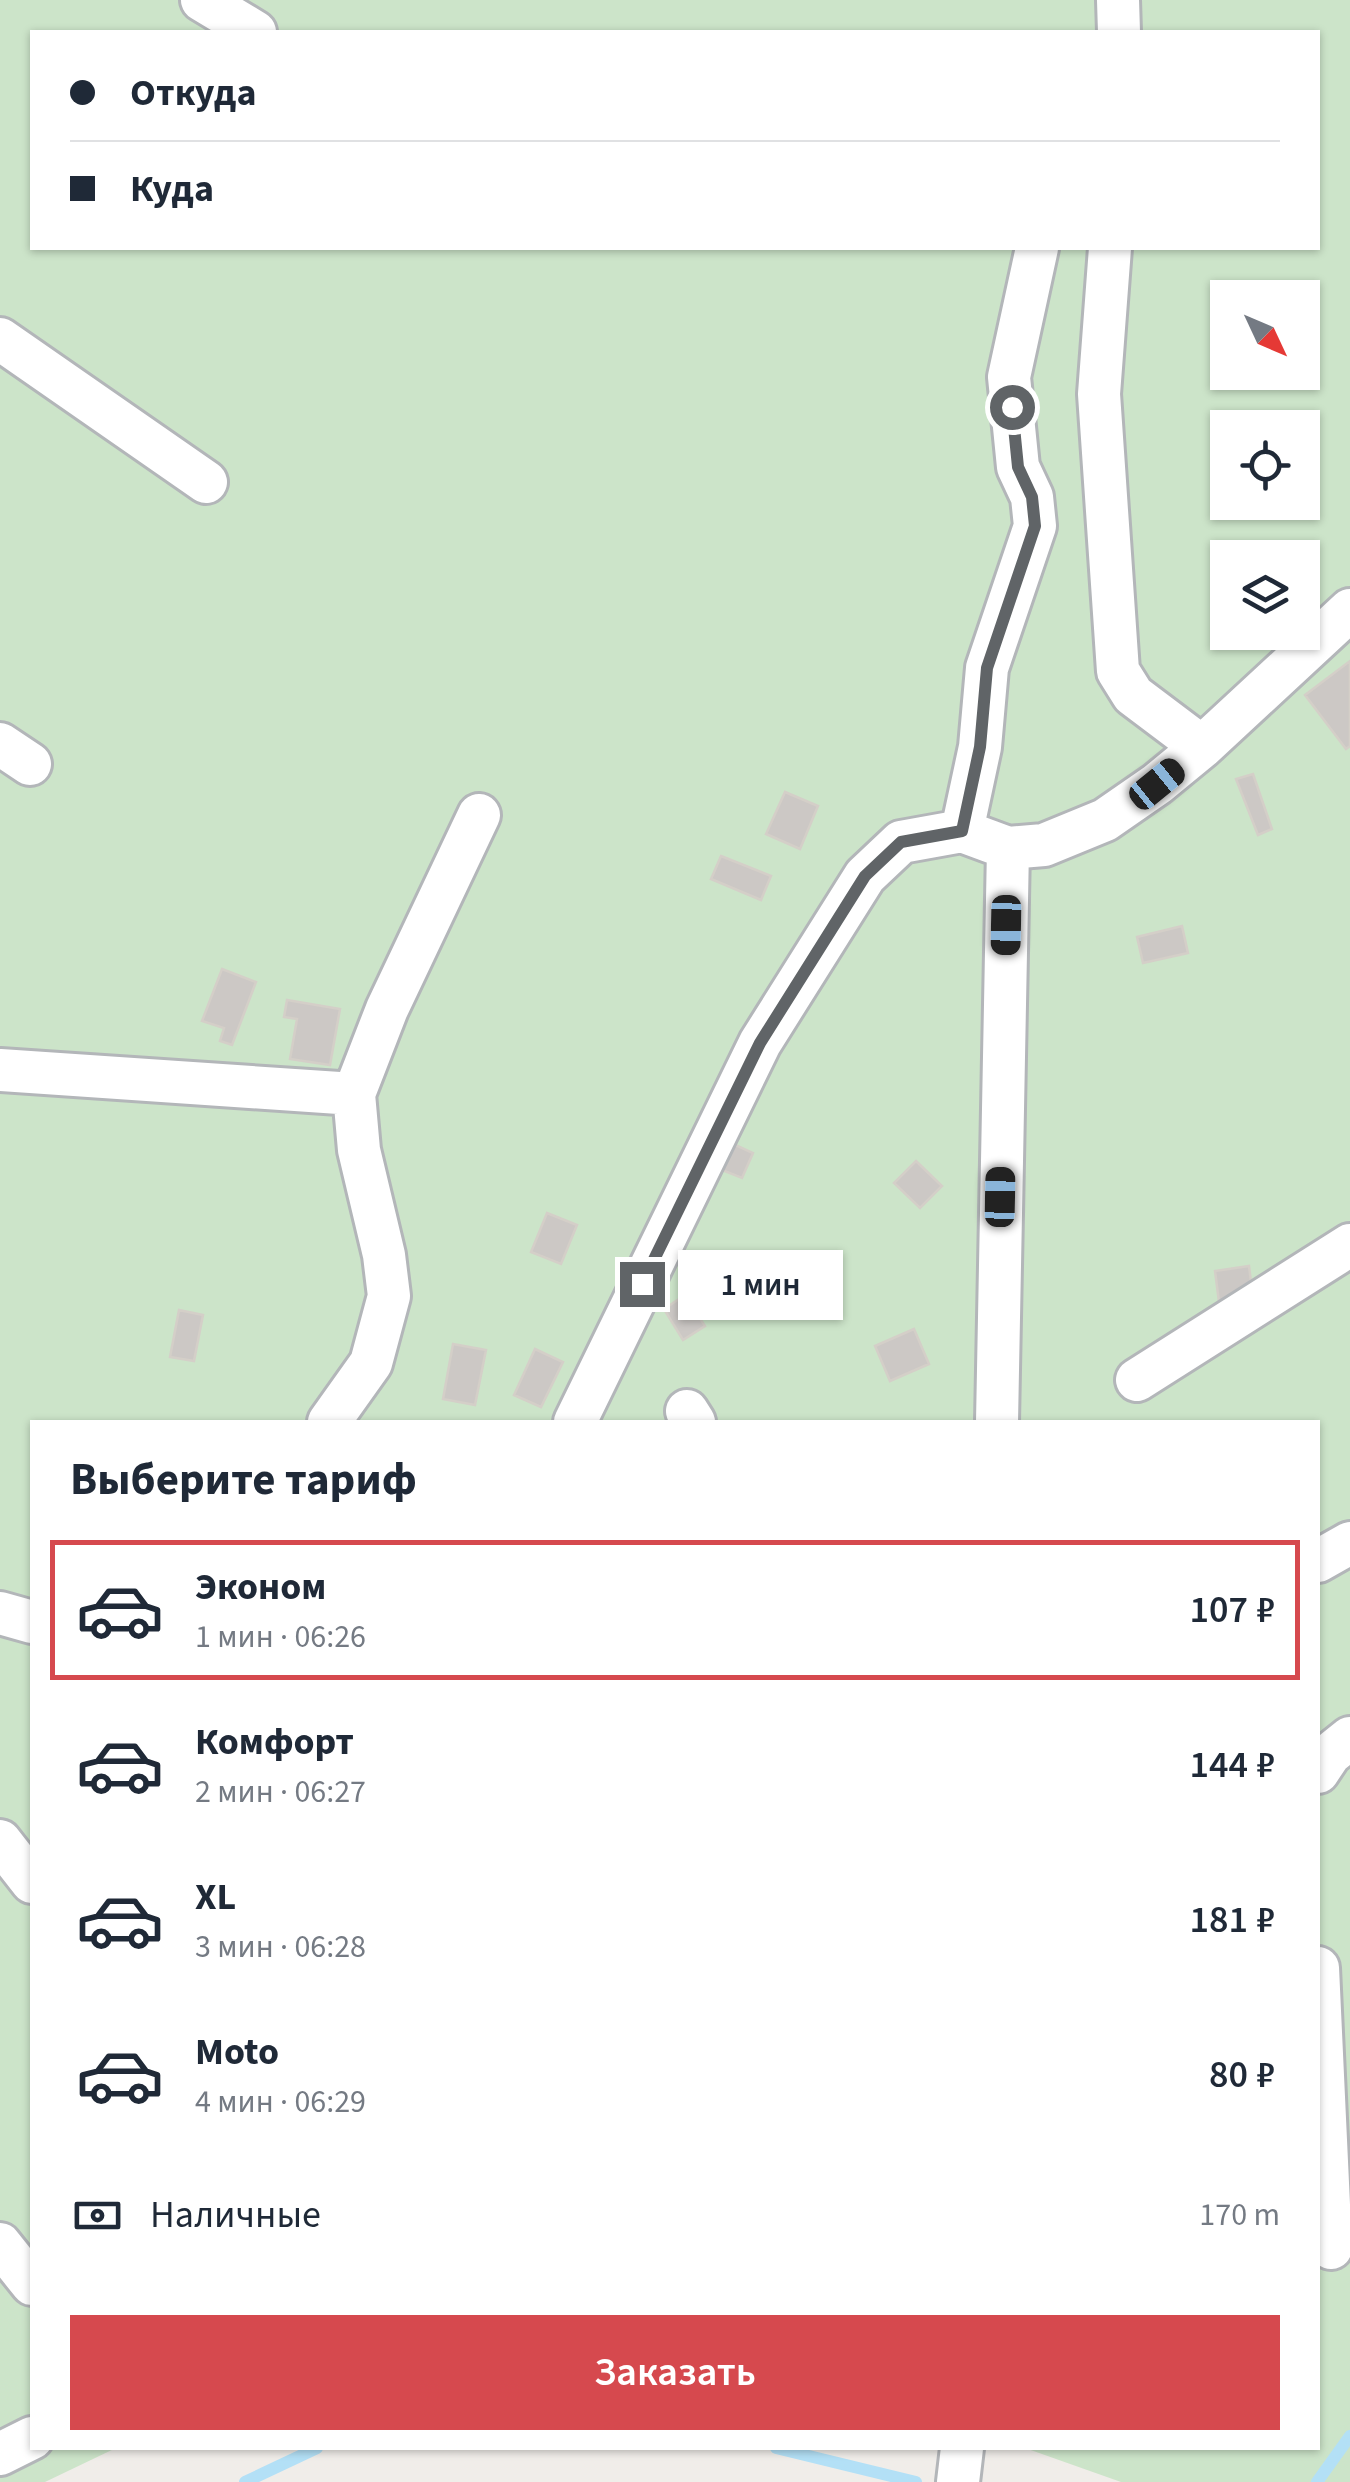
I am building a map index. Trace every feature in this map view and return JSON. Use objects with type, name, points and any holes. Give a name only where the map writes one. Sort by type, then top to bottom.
[{"type":"street","points":[[202,0],[251,30]]},
{"type":"street","points":[[1118,0],[1118,30]]},
{"type":"street","points":[[962,831],[980,747],[987,668],[1035,526],[1032,497],[1018,467],[1009,377],[1036,250]]},
{"type":"street","points":[[1110,250],[1099,394],[1118,671],[1134,695],[1202,747]]},
{"type":"street","points":[[0,339],[206,482]]},
{"type":"street","points":[[576,1420],[760,1043],[865,876],[901,842],[962,831],[1008,848],[1044,844],[1105,820],[1202,747],[1350,610]]},
{"type":"street","points":[[329,1420],[371,1363],[389,1296],[384,1255],[358,1150],[354,1094],[387,1009],[479,815]]},
{"type":"street","points":[[996,1420],[1008,848]]},
{"type":"street","points":[[0,1070],[354,1094]]},
{"type":"street","points":[[1137,1380],[1350,1245]]},
{"type":"street","points":[[1320,1560],[1350,1543]]},
{"type":"street","points":[[0,1613],[30,1621]]},
{"type":"street","points":[[1320,1769],[1330,1754],[1350,1738]]},
{"type":"street","points":[[0,1841],[30,1879]]},
{"type":"street","points":[[1320,2011],[1331,2248]]},
{"type":"street","points":[[0,2244],[30,2282]]},
{"type":"street","points":[[0,2454],[30,2439]]},
{"type":"street","points":[[958,2482],[962,2450]]},
{"type":"green space","points":[[0,0],[1350,0],[1350,2482],[1121,2482],[1031,2450],[1320,2450],[1320,1420],[30,1420],[30,2450],[112,2450],[45,2482],[0,2482]]},
{"type":"building","points":[[1350,661],[1350,746],[1346,749],[1305,695]]},
{"type":"building","points":[[1253,774],[1272,829],[1258,835],[1236,779]]},
{"type":"building","points":[[785,792],[818,806],[800,849],[766,834]]},
{"type":"building","points":[[721,856],[771,876],[761,900],[711,879]]},
{"type":"building","points":[[1182,926],[1188,953],[1143,963],[1137,937]]},
{"type":"building","points":[[222,969],[256,982],[232,1045],[220,1041],[224,1028],[202,1021]]},
{"type":"building","points":[[287,1000],[340,1009],[330,1065],[290,1059],[297,1019],[284,1017]]},
{"type":"building","points":[[729,1142],[753,1153],[742,1178],[717,1168]]},
{"type":"building","points":[[916,1161],[942,1186],[920,1208],[894,1183]]},
{"type":"building","points":[[547,1213],[577,1225],[561,1264],[531,1252]]},
{"type":"building","points":[[1249,1266],[1252,1290],[1235,1292],[1236,1300],[1219,1302],[1215,1271]]},
{"type":"building","points":[[685,1295],[705,1326],[683,1340],[664,1309]]},
{"type":"building","points":[[179,1310],[203,1315],[194,1361],[170,1357]]},
{"type":"building","points":[[914,1329],[929,1364],[890,1381],[875,1346]]},
{"type":"building","points":[[453,1344],[486,1350],[475,1405],[443,1399]]},
{"type":"building","points":[[535,1349],[563,1362],[541,1407],[514,1395]]},
{"type":"waterway","points":[[1317,2482],[1350,2436]]},
{"type":"waterway","points":[[245,2482],[313,2450]]},
{"type":"waterway","points":[[784,2450],[916,2482]]},
{"type":"route","points":[[642,1284],[760,1043],[865,876],[901,842],[962,831],[980,747],[987,668],[1035,526],[1032,497],[1018,467],[1012,407]]}]
